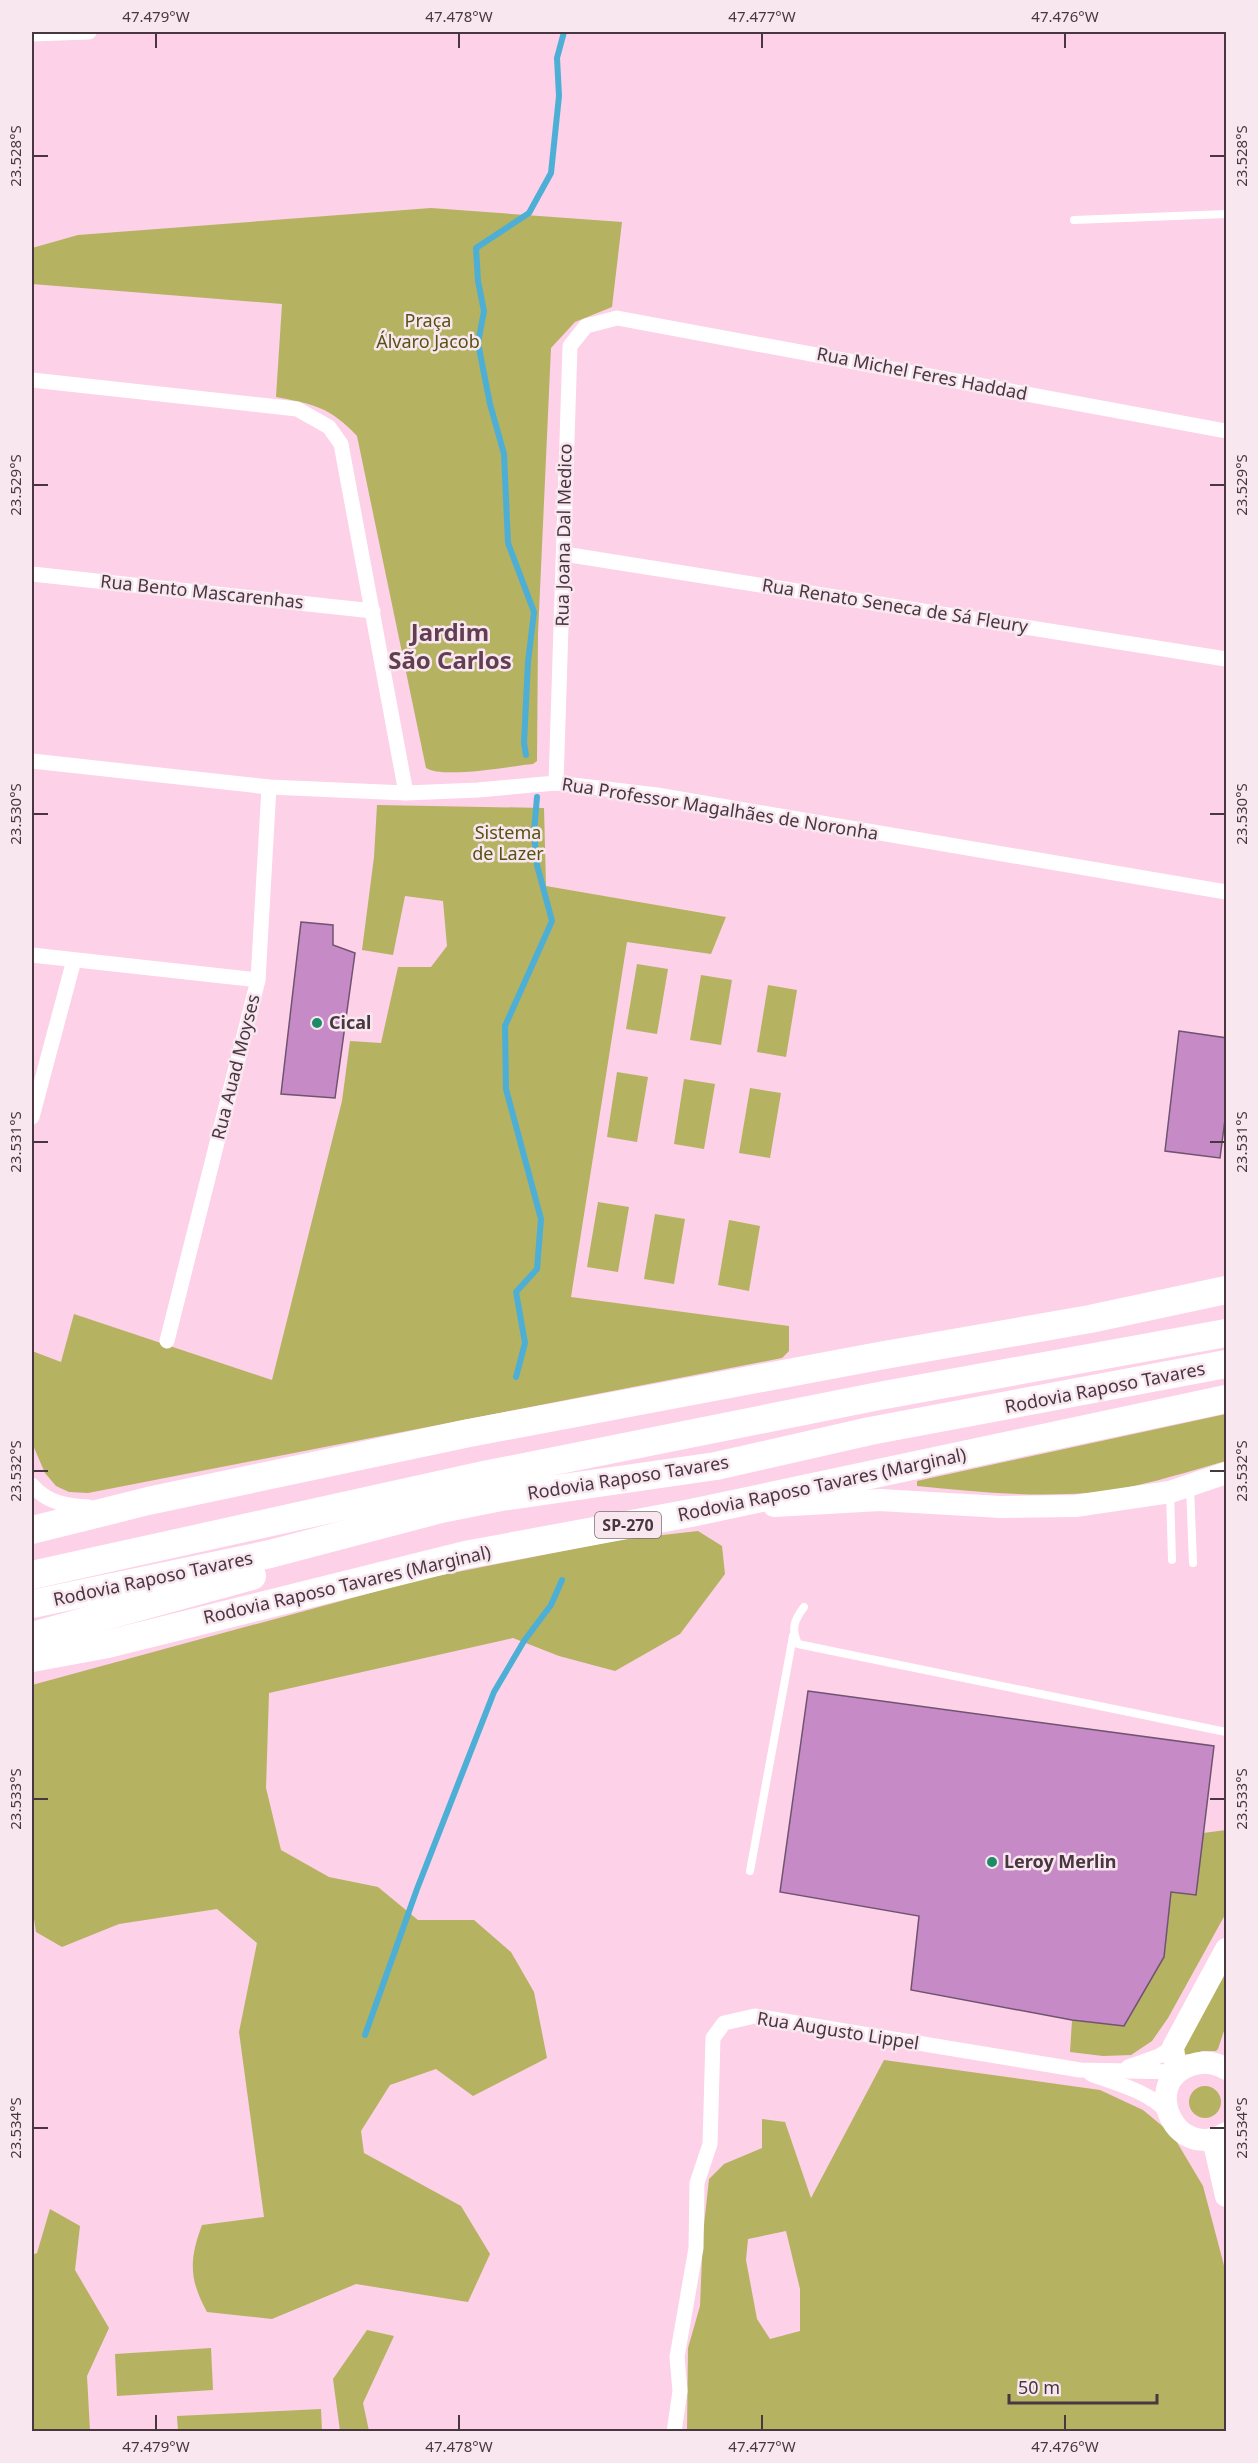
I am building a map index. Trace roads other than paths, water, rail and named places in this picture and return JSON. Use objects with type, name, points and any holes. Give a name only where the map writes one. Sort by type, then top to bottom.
[{"type":"highway","points":[[32,1530],[148,1501],[469,1433],[867,1358],[1090,1319],[1227,1290]]},
{"type":"highway","name":"Rodovia Raposo Tavares","points":[[32,1575],[496,1472],[879,1396],[1227,1333]]},
{"type":"highway","name":"Rodovia Raposo Tavares","points":[[32,1604],[270,1554],[441,1509],[501,1497],[716,1466],[870,1431],[1227,1364]]},
{"type":"highway","name":"Rodovia Raposo Tavares (Marginal)","points":[[32,1658],[108,1644],[465,1555],[691,1513],[1227,1399]]},
{"type":"highway","points":[[32,1636],[444,1523],[501,1497]]},
{"type":"main road","points":[[691,1513],[880,1500],[1001,1507],[1075,1506],[1180,1488],[1227,1473]]},
{"type":"main road","points":[[1227,1949],[1173,2048],[1176,2072],[1167,2091],[1167,2112],[1179,2131],[1190,2137],[1220,2136],[1227,2196]]},
{"type":"main road","points":[[1176,2072],[1198,2062],[1209,2062],[1227,2069]]},
{"type":"street","points":[[32,34],[89,32]]},
{"type":"street","name":"Rua Michel Feres Haddad","points":[[617,318],[1227,431]]},
{"type":"street","name":"Rua Joana Dal Medico","points":[[556,783],[570,346],[586,326],[617,318]]},
{"type":"street","points":[[32,380],[297,410],[329,427],[341,444],[406,793]]},
{"type":"street","name":"Rua Renato Seneca de Sá Fleury","points":[[564,554],[1227,659]]},
{"type":"street","name":"Rua Bento Mascarenhas","points":[[32,574],[373,610]]},
{"type":"street","name":"Rua Professor Magalhães de Noronha","points":[[32,761],[269,787],[406,793],[556,783],[657,795],[1227,892]]},
{"type":"street","name":"Rua Auad Moyses","points":[[167,1341],[258,980],[269,787]]},
{"type":"street","points":[[32,955],[258,980]]},
{"type":"street","points":[[32,1117],[74,960]]},
{"type":"street","points":[[32,1485],[51,1500],[69,1506],[92,1508],[148,1501]]},
{"type":"street","name":"Rua Augusto Lippel","points":[[674,2432],[680,2391],[677,2357],[696,2248],[697,2184],[710,2144],[713,2038],[724,2023],[755,2016],[1080,2070],[1176,2072]]},
{"type":"street","name":"Rua Augusto Lippel","points":[[1080,2070],[1132,2067],[1173,2048]]},
{"type":"street","name":"Rua Augusto Lippel","points":[[1080,2070],[1148,2096],[1159,2102],[1167,2112]]},
{"type":"lane","points":[[1074,220],[1227,214]]},
{"type":"lane","points":[[1172,1560],[1180,1488]]},
{"type":"lane","points":[[1180,1488],[1193,1563]]},
{"type":"lane","points":[[750,1871],[794,1635],[795,1618],[804,1608]]},
{"type":"lane","points":[[794,1635],[798,1644],[1227,1732]]},
{"type":"waterway","points":[[526,755],[524,743],[528,662],[534,612],[508,543],[504,454],[490,404],[478,343],[484,311],[478,281],[476,248],[529,213],[551,173],[559,96],[557,58],[564,32]]},
{"type":"waterway","points":[[516,1377],[525,1343],[516,1292],[537,1269],[541,1219],[506,1089],[505,1026],[552,921],[537,865],[534,832],[537,797]]},
{"type":"waterway","points":[[365,2035],[417,1889],[494,1692],[524,1641],[551,1605],[562,1580]]},
{"type":"place","name":"Cical","points":[[317,1023]]},
{"type":"place","name":"Leroy Merlin","points":[[992,1862]]},
{"type":"district","name":"Jardim São Carlos","points":[[450,647]]},
{"type":"park label","name":"Praça Álvaro Jacob","points":[[428,331]]},
{"type":"park label","name":"Sistema de Lazer","points":[[508,843]]}]
